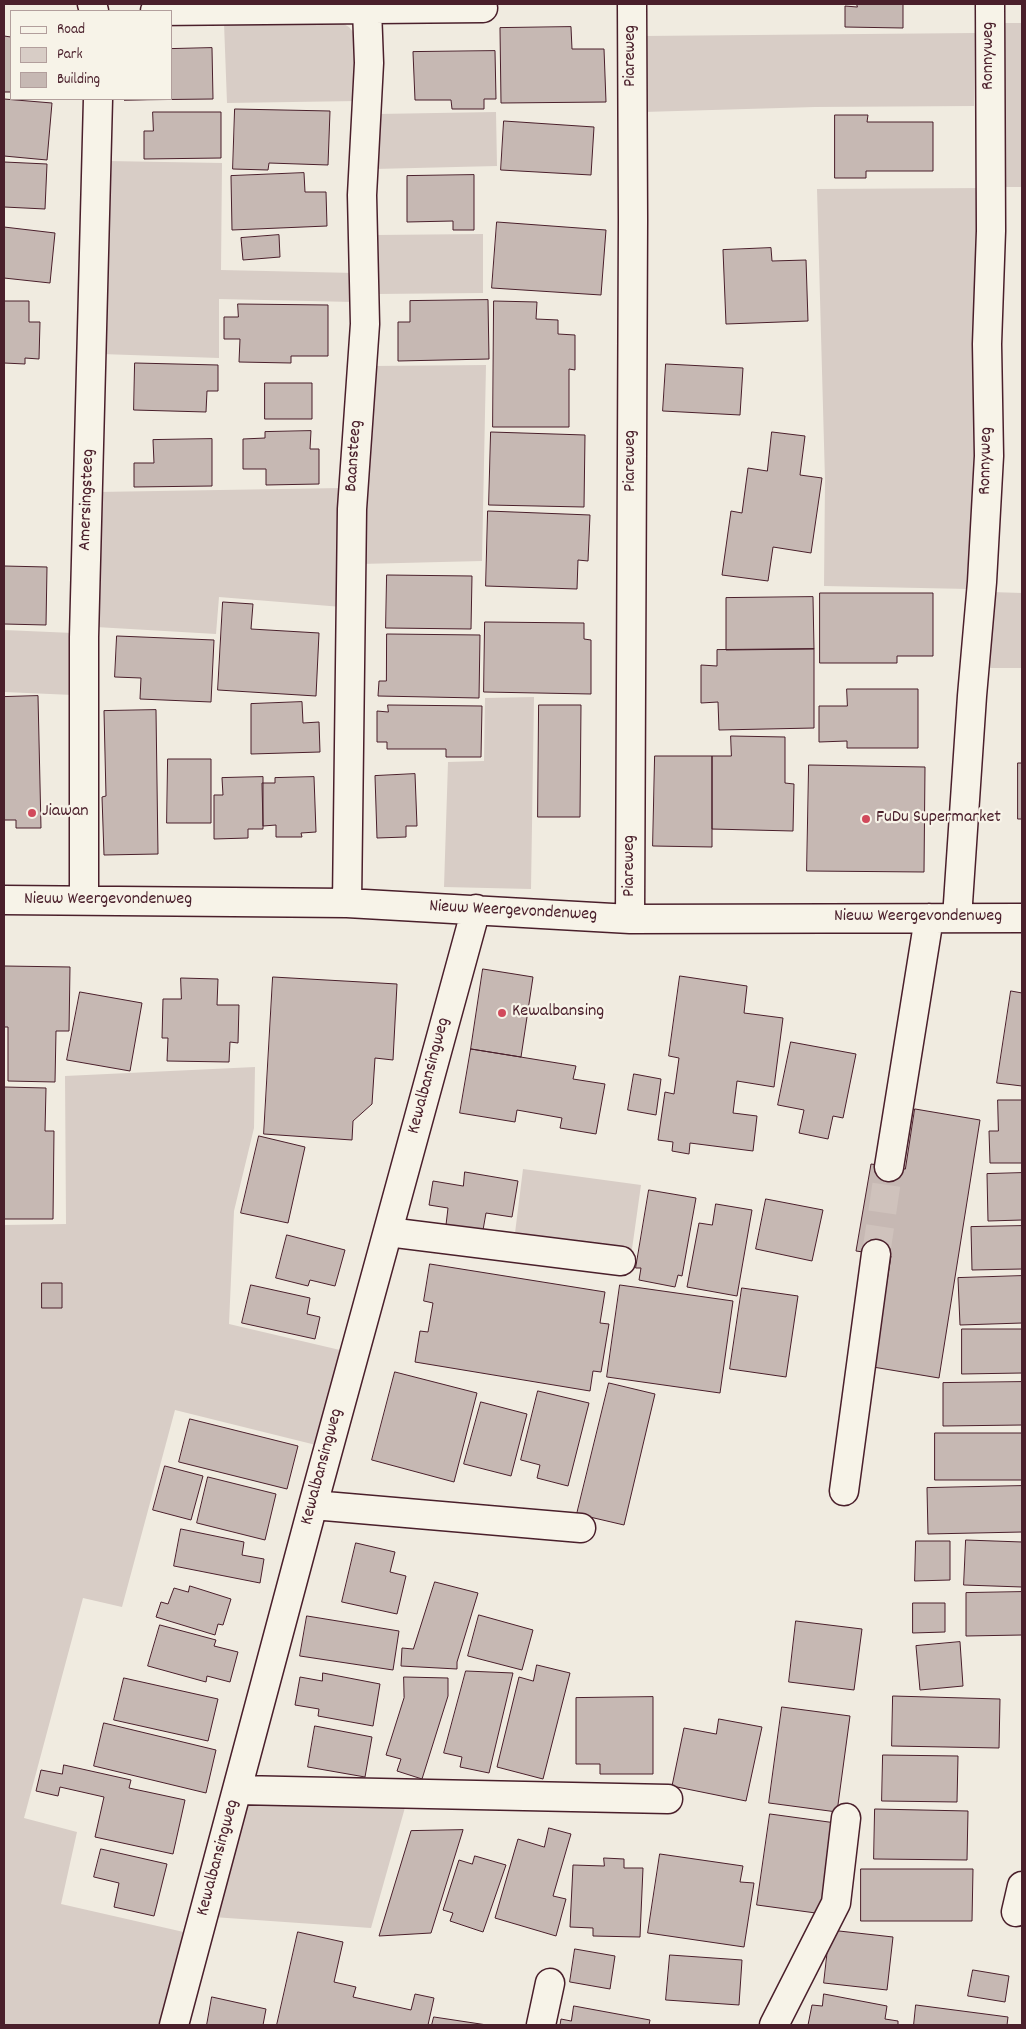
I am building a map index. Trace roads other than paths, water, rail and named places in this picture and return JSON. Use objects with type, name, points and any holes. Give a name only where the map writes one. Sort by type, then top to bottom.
[{"type":"street","name":"Piareweg","points":[[630,919],[632,4]]},
{"type":"street","name":"Ronnyweg","points":[[957,918],[972,696],[982,582],[988,456],[987,344],[991,232],[990,4]]},
{"type":"street","points":[[172,11],[483,8]]},
{"type":"street","name":"Baansteeg","points":[[347,903],[352,509],[365,324],[362,195],[369,63],[366,9]]},
{"type":"street","name":"Amersingsteeg","points":[[84,900],[84,637],[98,100]]},
{"type":"street","name":"Nieuw Weergevondenweg","points":[[4,900],[347,903],[630,919],[1022,918]]},
{"type":"street","name":"Kewalbansingweg","points":[[174,2025],[313,1505],[476,909]]},
{"type":"street","points":[[889,1167],[929,918]]},
{"type":"street","points":[[388,1232],[621,1261]]},
{"type":"street","points":[[844,1492],[876,1254]]},
{"type":"street","points":[[313,1505],[581,1528]]},
{"type":"street","points":[[237,1790],[668,1799]]},
{"type":"street","points":[[774,2025],[836,1903],[846,1818]]},
{"type":"street","points":[[1016,1912],[1022,1886]]},
{"type":"street","points":[[542,2025],[550,1983]]},
{"type":"tunnel","points":[[876,1254],[889,1167]]},
{"type":"place","name":"Jiawan","points":[[32,813]]},
{"type":"place","name":"FuDu Supermarket","points":[[866,819]]},
{"type":"place","name":"Kewalbansing","points":[[502,1013]]}]
